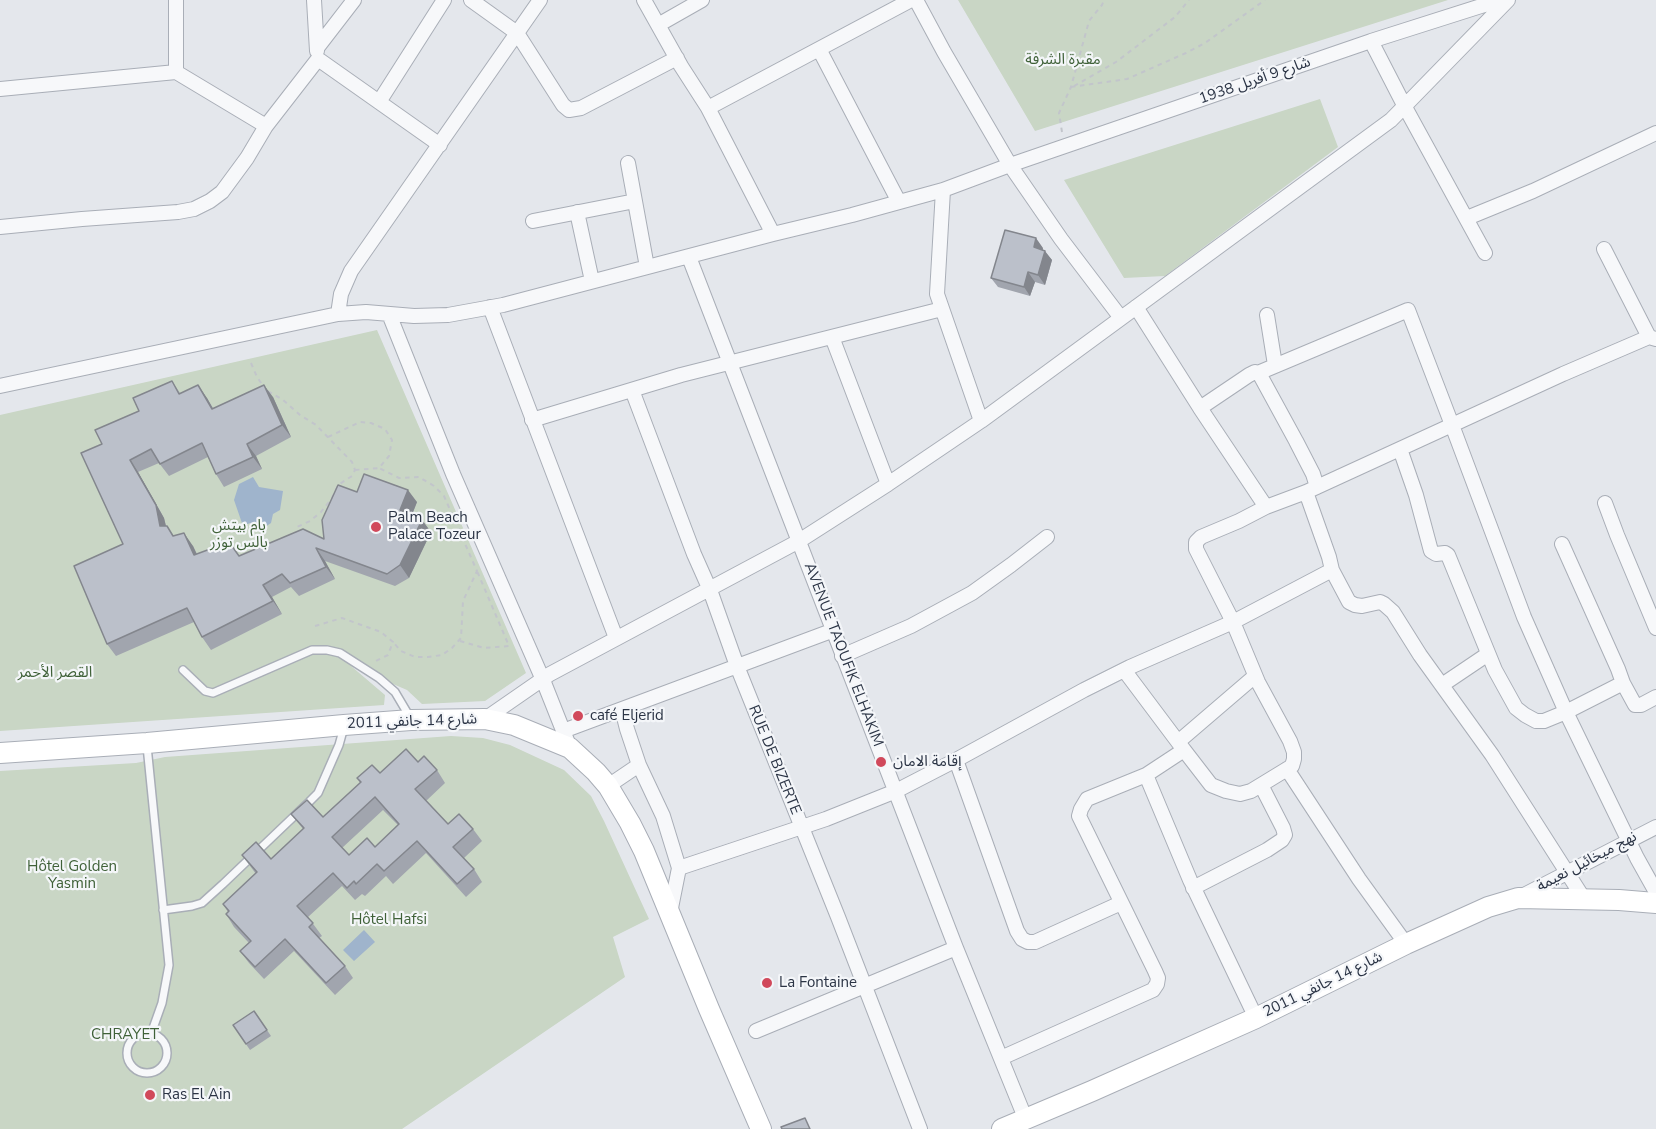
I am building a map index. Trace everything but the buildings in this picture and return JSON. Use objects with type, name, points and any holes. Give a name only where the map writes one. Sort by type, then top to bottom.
[{"type":"main road","name":"شارع 14 جانفي 2011","points":[[0,753],[411,720],[484,719],[567,739],[608,786],[644,851],[761,1129]]},
{"type":"main road","name":"شارع 14 جانفي 2011","points":[[1002,1129],[1256,1018],[1475,912],[1518,898],[1656,903]]},
{"type":"street","points":[[176,0],[176,72]]},
{"type":"street","points":[[314,0],[317,54],[379,102],[440,144]]},
{"type":"street","points":[[0,227],[178,212],[194,209],[210,201],[222,192],[248,158],[266,126],[354,0]]},
{"type":"street","points":[[379,102],[444,0]]},
{"type":"street","points":[[471,0],[517,33],[563,105],[569,110],[581,108],[676,58]]},
{"type":"street","points":[[338,314],[341,294],[351,271],[540,0]]},
{"type":"street","points":[[644,0],[676,58],[708,108],[773,234]]},
{"type":"street","points":[[658,25],[702,0]]},
{"type":"street","points":[[708,108],[911,0]]},
{"type":"street","points":[[916,0],[1010,165],[1061,239],[1122,318]]},
{"type":"street","name":"شارع 9 أفريل 1938","points":[[0,386],[338,314],[366,312],[414,316],[447,315],[490,307],[689,257],[943,190],[1371,41],[1500,0]]},
{"type":"street","points":[[484,719],[550,674],[799,541],[981,421],[1382,127],[1405,107],[1508,0]]},
{"type":"street","points":[[1371,41],[1485,252]]},
{"type":"street","points":[[819,50],[899,202]]},
{"type":"street","points":[[0,89],[176,72],[266,126]]},
{"type":"street","points":[[1467,218],[1533,191],[1656,133]]},
{"type":"street","points":[[628,163],[647,267]]},
{"type":"street","points":[[943,190],[937,294],[981,421]]},
{"type":"street","points":[[533,221],[635,201]]},
{"type":"street","points":[[577,212],[592,281]]},
{"type":"street","points":[[1124,670],[1211,785],[1240,794],[1251,791],[1292,766],[1294,759],[1290,741],[1255,676],[1233,622],[1198,556],[1196,542],[1201,537],[1266,507],[1312,490],[1563,374],[1653,338],[1604,249]]},
{"type":"street","name":"AVENUE TAOUFIK ELHAKIM","points":[[689,257],[956,948],[1026,1120]]},
{"type":"street","points":[[490,307],[616,638]]},
{"type":"street","points":[[1136,307],[1266,507]]},
{"type":"street","points":[[532,420],[681,375],[942,309]]},
{"type":"street","points":[[1200,408],[1249,375],[1408,310],[1524,617],[1566,712],[1656,892]]},
{"type":"street","points":[[389,314],[453,474],[567,739],[622,710],[834,630]]},
{"type":"street","points":[[1267,315],[1275,366]]},
{"type":"street","points":[[832,337],[888,484]]},
{"type":"street","points":[[1258,373],[1313,474],[1312,490],[1332,570],[1349,602],[1362,606],[1380,602],[1393,612],[1492,755],[1584,899]]},
{"type":"street","name":"RUE DE BIZERTE","points":[[632,390],[737,666],[920,1129]]},
{"type":"street","points":[[1400,449],[1416,495],[1431,551],[1436,555],[1445,553],[1448,555],[1495,670],[1516,708],[1536,721],[1544,721],[1623,683]]},
{"type":"street","points":[[1605,503],[1656,628]]},
{"type":"street","points":[[842,656],[911,626],[972,593],[1047,537]]},
{"type":"street","points":[[1562,544],[1623,683],[1635,705],[1641,705],[1656,697]]},
{"type":"street","points":[[679,868],[826,819],[896,791],[1084,690],[1233,622],[1332,570]]},
{"type":"street","points":[[1442,685],[1488,654]]},
{"type":"street","points":[[1001,1058],[1153,990],[1157,984],[1158,978],[1155,971],[1083,827],[1080,808],[1092,796],[1146,775],[1181,746],[1255,676]]},
{"type":"street","points":[[622,710],[639,765],[663,816],[679,868],[670,913]]},
{"type":"street","points":[[956,760],[1017,932],[1022,939],[1035,942],[1121,903]]},
{"type":"street","points":[[608,786],[639,765]]},
{"type":"street","points":[[1287,769],[1354,871],[1406,944]]},
{"type":"street","points":[[1146,775],[1193,888],[1256,1018]]},
{"type":"street","points":[[1193,888],[1282,840],[1285,835],[1283,828],[1261,785]]},
{"type":"street","name":"نهج ميخائيل نعيمة","points":[[1518,898],[1656,826]]},
{"type":"street","points":[[756,1031],[956,948]]},
{"type":"lane","points":[[183,670],[205,691],[213,693],[312,650],[327,650],[340,653],[379,678],[395,692],[411,720]]},
{"type":"lane","points":[[163,910],[202,903],[318,793],[339,745],[344,724]]},
{"type":"lane","points":[[147,743],[169,965],[162,1003],[151,1034]]},
{"type":"lane","points":[[151,1034],[160,1038],[165,1044],[166,1059],[156,1070],[140,1071],[129,1061],[129,1046],[132,1039],[139,1035],[151,1034]]},
{"type":"path","points":[[1063,147],[1059,113],[1071,87],[1089,21],[1104,0]]},
{"type":"path","points":[[1071,87],[1116,62],[1175,17],[1189,0]]},
{"type":"path","points":[[1071,87],[1127,79],[1186,53],[1205,43],[1265,0]]},
{"type":"path","points":[[251,363],[266,390],[316,425],[352,462],[355,470],[352,476],[338,485],[332,498],[321,512],[310,521],[297,527]]},
{"type":"path","points":[[328,437],[360,423],[371,423],[385,429],[392,440],[389,456],[379,468]]},
{"type":"path","points":[[355,470],[379,468],[399,478],[418,477],[434,486],[444,496],[509,646],[484,648],[460,641]]},
{"type":"path","points":[[315,626],[342,618],[381,632],[401,651],[415,657],[442,655],[461,638],[463,601],[477,571]]},
{"type":"path","points":[[364,668],[388,655],[393,642]]},
{"type":"green space","name":"مقبرة الشرفة","points":[[958,0],[1448,0],[1035,131]]},
{"type":"green space","points":[[1320,99],[1338,147],[1165,276],[1124,278],[1064,180]]},
{"type":"green space","name":"بام بيتش بالس توزر","points":[[377,330],[526,673],[485,701],[422,704],[407,690],[351,666],[385,695],[384,705],[0,731],[0,415]]},
{"type":"green space","name":"Hôtel Hafsi","points":[[451,736],[483,738],[510,745],[564,770],[591,796],[649,919],[613,937],[625,977],[402,1129],[0,1129],[0,771],[136,763],[165,757]]},
{"type":"water","points":[[253,477],[259,487],[283,491],[280,510],[273,514],[271,523],[265,527],[250,523],[243,526],[234,500],[239,484]]},
{"type":"water","points":[[364,930],[375,942],[354,961],[343,950]]},
{"type":"place","name":"Palm Beach Palace Tozeur","points":[[376,527]]},
{"type":"place","name":"café Eljerid","points":[[578,716]]},
{"type":"place","name":"إقامة الامان","points":[[881,762]]},
{"type":"place","name":"La Fontaine","points":[[767,983]]},
{"type":"place","name":"Ras El Ain","points":[[150,1095]]},
{"type":"park label","name":"القصر الأحمر","points":[[55,673]]},
{"type":"park label","name":"Hôtel Golden Yasmin","points":[[72,876]]},
{"type":"park label","name":"CHRAYET","points":[[125,1035]]}]
